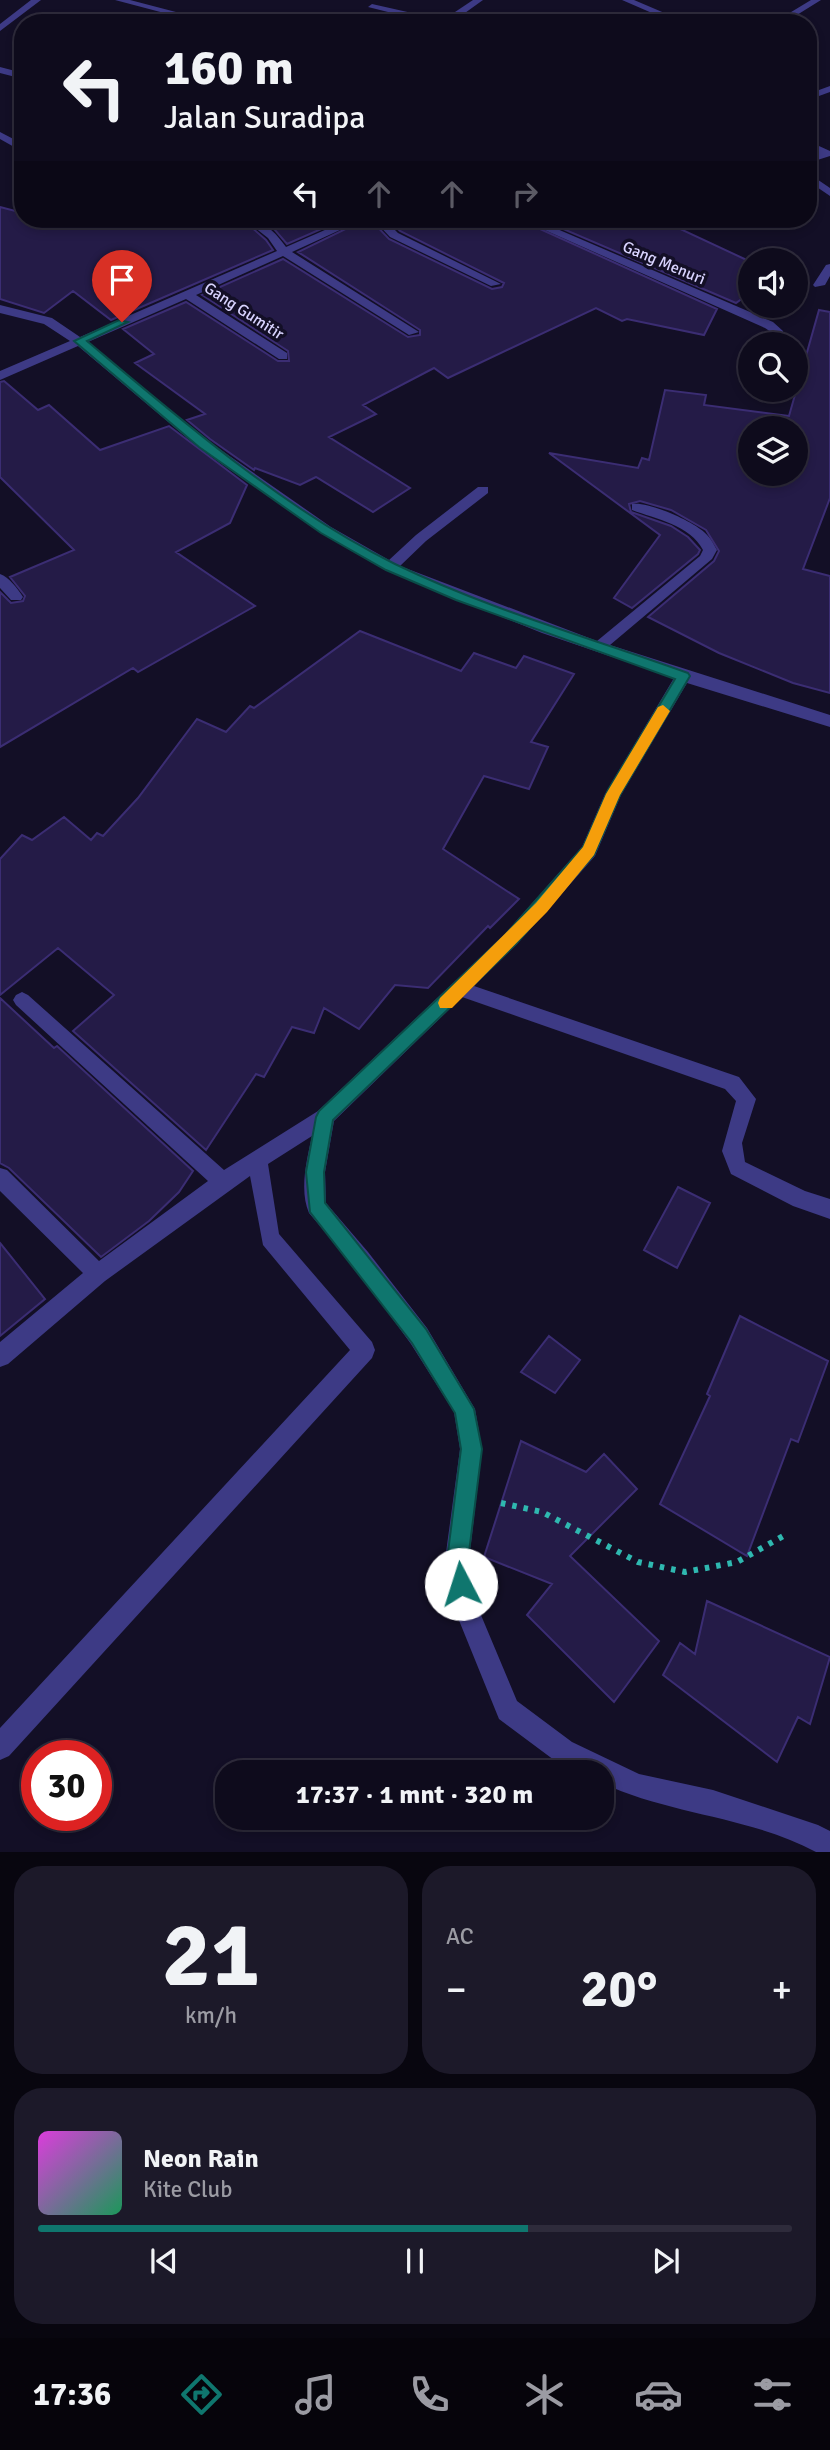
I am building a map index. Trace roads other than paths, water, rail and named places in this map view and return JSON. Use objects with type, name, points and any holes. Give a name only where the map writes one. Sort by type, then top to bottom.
[{"type":"street","points":[[19,14],[37,0]]},
{"type":"street","points":[[119,0],[177,14]]},
{"type":"street","points":[[459,14],[480,0]]},
{"type":"street","points":[[626,0],[661,14]]},
{"type":"street","points":[[793,14],[817,0]]},
{"type":"street","points":[[372,7],[404,14]]},
{"type":"street","points":[[0,17],[12,19]]},
{"type":"street","points":[[0,28],[12,19]]},
{"type":"street","points":[[817,149],[827,154],[817,157]]},
{"type":"street","points":[[261,228],[272,236],[284,252],[413,332]]},
{"type":"street","points":[[0,376],[339,228]]},
{"type":"street","points":[[387,228],[394,235],[495,284]]},
{"type":"street","name":"Gang Menuri","points":[[546,228],[769,325],[777,332]]},
{"type":"street","points":[[819,285],[830,267]]},
{"type":"street","name":"Gang Gumitir","points":[[187,293],[283,356]]},
{"type":"street","points":[[0,309],[48,321],[79,341],[203,444],[258,484],[326,530],[390,567],[473,601],[683,676],[830,721]]},
{"type":"street","points":[[390,567],[421,538],[483,490]]},
{"type":"street","points":[[600,646],[705,559],[710,550],[707,540],[692,529],[637,507]]},
{"type":"street","points":[[0,579],[16,597]]},
{"type":"street","points":[[0,1356],[98,1274],[223,1182],[325,1117],[460,989],[541,908],[589,851],[613,794],[683,676]]},
{"type":"street","points":[[460,989],[732,1083],[746,1099],[730,1147],[732,1160],[738,1168],[800,1199],[830,1209]]},
{"type":"street","points":[[22,1000],[223,1182]]},
{"type":"street","points":[[325,1117],[315,1172],[316,1206],[419,1336],[464,1409],[471,1449],[457,1560],[466,1608],[508,1710],[563,1751],[637,1786],[712,1803],[808,1834],[830,1845]]},
{"type":"street","points":[[0,1747],[364,1350],[270,1238],[257,1160]]},
{"type":"street","points":[[0,1177],[98,1274]]}]
